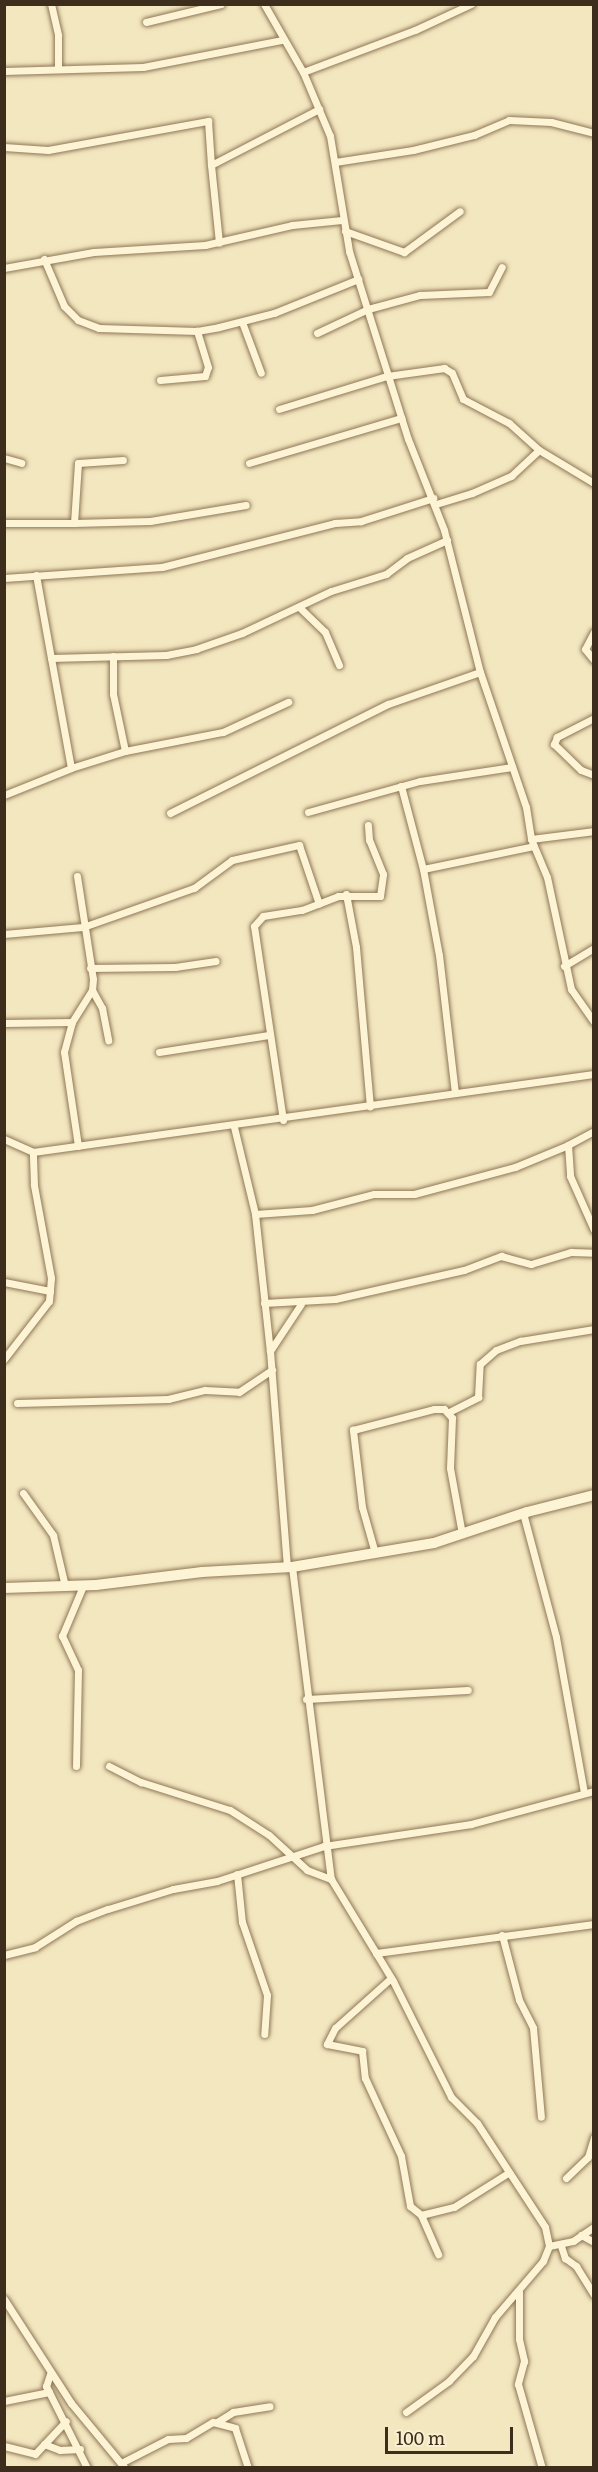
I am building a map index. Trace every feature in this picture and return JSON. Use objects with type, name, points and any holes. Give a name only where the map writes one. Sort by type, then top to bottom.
[{"type":"street","points":[[51,4],[58,35],[58,67]]},
{"type":"street","points":[[146,22],[221,4]]},
{"type":"street","points":[[264,4],[282,40],[303,72],[319,109],[335,162],[342,220],[358,279],[401,418],[435,501],[447,540],[480,672],[526,807],[533,842],[547,877],[564,966],[571,989],[594,1022]]},
{"type":"street","points":[[303,72],[415,30],[471,4]]},
{"type":"street","points":[[4,71],[58,67],[144,67],[282,40]]},
{"type":"street","points":[[211,165],[319,109]]},
{"type":"street","points":[[335,162],[413,150],[474,135],[508,120],[551,122],[594,133]]},
{"type":"street","points":[[4,147],[48,150],[208,121],[219,243]]},
{"type":"street","points":[[345,231],[404,252],[460,211]]},
{"type":"street","points":[[4,268],[44,259],[219,243],[292,225],[342,220]]},
{"type":"street","points":[[44,259],[64,306],[78,320],[99,328],[197,331],[242,322],[358,279]]},
{"type":"street","points":[[317,333],[368,309],[420,294],[489,292],[502,267]]},
{"type":"street","points":[[242,322],[261,373]]},
{"type":"street","points":[[160,380],[205,376],[208,367],[197,331]]},
{"type":"street","points":[[279,409],[387,376],[444,368],[452,372],[463,399],[509,423],[539,450],[594,483]]},
{"type":"street","points":[[249,463],[401,418]]},
{"type":"street","points":[[4,578],[162,567],[335,523],[361,521],[435,501],[511,476],[539,450]]},
{"type":"street","points":[[4,458],[21,463]]},
{"type":"street","points":[[74,523],[78,464],[123,460]]},
{"type":"street","points":[[4,523],[150,521],[246,505]]},
{"type":"street","points":[[51,658],[166,655],[196,649],[299,607],[331,591],[386,574],[407,558],[447,540]]},
{"type":"street","points":[[36,575],[71,768]]},
{"type":"street","points":[[299,607],[325,632],[339,664]]},
{"type":"street","points":[[594,632],[585,649],[594,660]]},
{"type":"street","points":[[113,656],[113,694],[125,751]]},
{"type":"street","points":[[170,813],[388,704],[480,672]]},
{"type":"street","points":[[4,795],[71,768],[125,751],[223,732],[288,702]]},
{"type":"street","points":[[594,718],[557,737],[554,744],[581,770],[594,776]]},
{"type":"street","points":[[308,812],[401,786],[512,767]]},
{"type":"street","points":[[401,786],[423,869],[440,955],[455,1093]]},
{"type":"street","points":[[283,1120],[254,926],[263,916],[302,910],[346,894],[373,898],[383,890],[381,863],[369,840],[368,825]]},
{"type":"street","points":[[423,869],[533,842],[594,831]]},
{"type":"street","points":[[4,934],[83,927],[194,888],[232,860],[299,845],[319,904]]},
{"type":"street","points":[[77,876],[92,990],[102,1008],[108,1040]]},
{"type":"street","points":[[346,894],[356,947],[370,1106]]},
{"type":"street","points":[[564,966],[594,948]]},
{"type":"street","points":[[90,968],[175,968],[216,961]]},
{"type":"street","points":[[78,1146],[75,1111],[63,1065],[72,1022],[92,990]]},
{"type":"street","points":[[4,1023],[72,1022]]},
{"type":"street","points":[[159,1052],[269,1035]]},
{"type":"street","points":[[4,1139],[33,1152],[234,1127],[594,1074]]},
{"type":"street","points":[[234,1127],[255,1214],[272,1370],[289,1567],[324,1846],[331,1879],[391,1978],[451,2097],[477,2122],[508,2173],[546,2227],[549,2246],[543,2261],[519,2292],[495,2317],[473,2356],[448,2380],[406,2412]]},
{"type":"street","points":[[255,1214],[312,1210],[374,1194],[414,1194],[515,1167],[568,1145],[594,1131]]},
{"type":"street","points":[[568,1145],[570,1176],[594,1230]]},
{"type":"street","points":[[4,1359],[49,1301],[50,1291],[34,1185],[33,1152]]},
{"type":"street","points":[[264,1303],[301,1304],[454,1273],[501,1256],[531,1264],[571,1252],[594,1253]]},
{"type":"street","points":[[4,1282],[50,1291]]},
{"type":"street","points":[[270,1351],[301,1304]]},
{"type":"street","points":[[375,1553],[362,1508],[352,1430],[434,1409],[449,1412],[478,1397],[480,1364],[496,1350],[520,1341],[594,1329]]},
{"type":"street","points":[[17,1403],[168,1399],[205,1390],[228,1394],[239,1392],[272,1370]]},
{"type":"street","points":[[449,1412],[452,1425],[450,1468],[462,1534]]},
{"type":"street","points":[[23,1493],[52,1535],[65,1586]]},
{"type":"street","points":[[4,1588],[83,1586],[289,1567],[375,1553],[462,1534],[523,1513],[594,1495]]},
{"type":"street","points":[[523,1513],[556,1637],[584,1793]]},
{"type":"street","points":[[76,1766],[78,1670],[62,1636],[83,1586]]},
{"type":"street","points":[[306,1699],[468,1690]]},
{"type":"street","points":[[109,1766],[141,1782],[230,1810],[269,1835],[307,1870],[331,1879]]},
{"type":"street","points":[[4,1954],[35,1947],[76,1921],[108,1909],[237,1875],[324,1846],[471,1824],[594,1791]]},
{"type":"street","points":[[237,1875],[242,1922],[267,1995],[264,2034]]},
{"type":"street","points":[[376,1953],[594,1924]]},
{"type":"street","points":[[502,1935],[519,2000],[533,2028],[541,2117]]},
{"type":"street","points":[[391,1978],[335,2028],[327,2044],[362,2051],[364,2078],[401,2156],[410,2206],[421,2215],[438,2254]]},
{"type":"street","points":[[566,2178],[588,2157],[594,2137]]},
{"type":"street","points":[[421,2215],[454,2207],[508,2173]]},
{"type":"street","points":[[549,2246],[561,2246],[594,2226]]},
{"type":"street","points":[[580,2235],[594,2242]]},
{"type":"street","points":[[561,2246],[565,2258],[576,2266],[594,2295]]},
{"type":"street","points":[[519,2292],[519,2339],[524,2361],[518,2384],[534,2452],[542,2468]]},
{"type":"street","points":[[4,2299],[50,2373],[123,2465],[168,2439],[186,2438],[234,2412],[270,2406]]},
{"type":"street","points":[[50,2373],[46,2386],[66,2421],[87,2468]]},
{"type":"street","points":[[4,2401],[50,2391]]},
{"type":"street","points":[[4,2446],[34,2454],[66,2421]]},
{"type":"street","points":[[217,2422],[235,2428],[248,2468]]},
{"type":"street","points":[[44,2444],[60,2450],[80,2450]]}]
